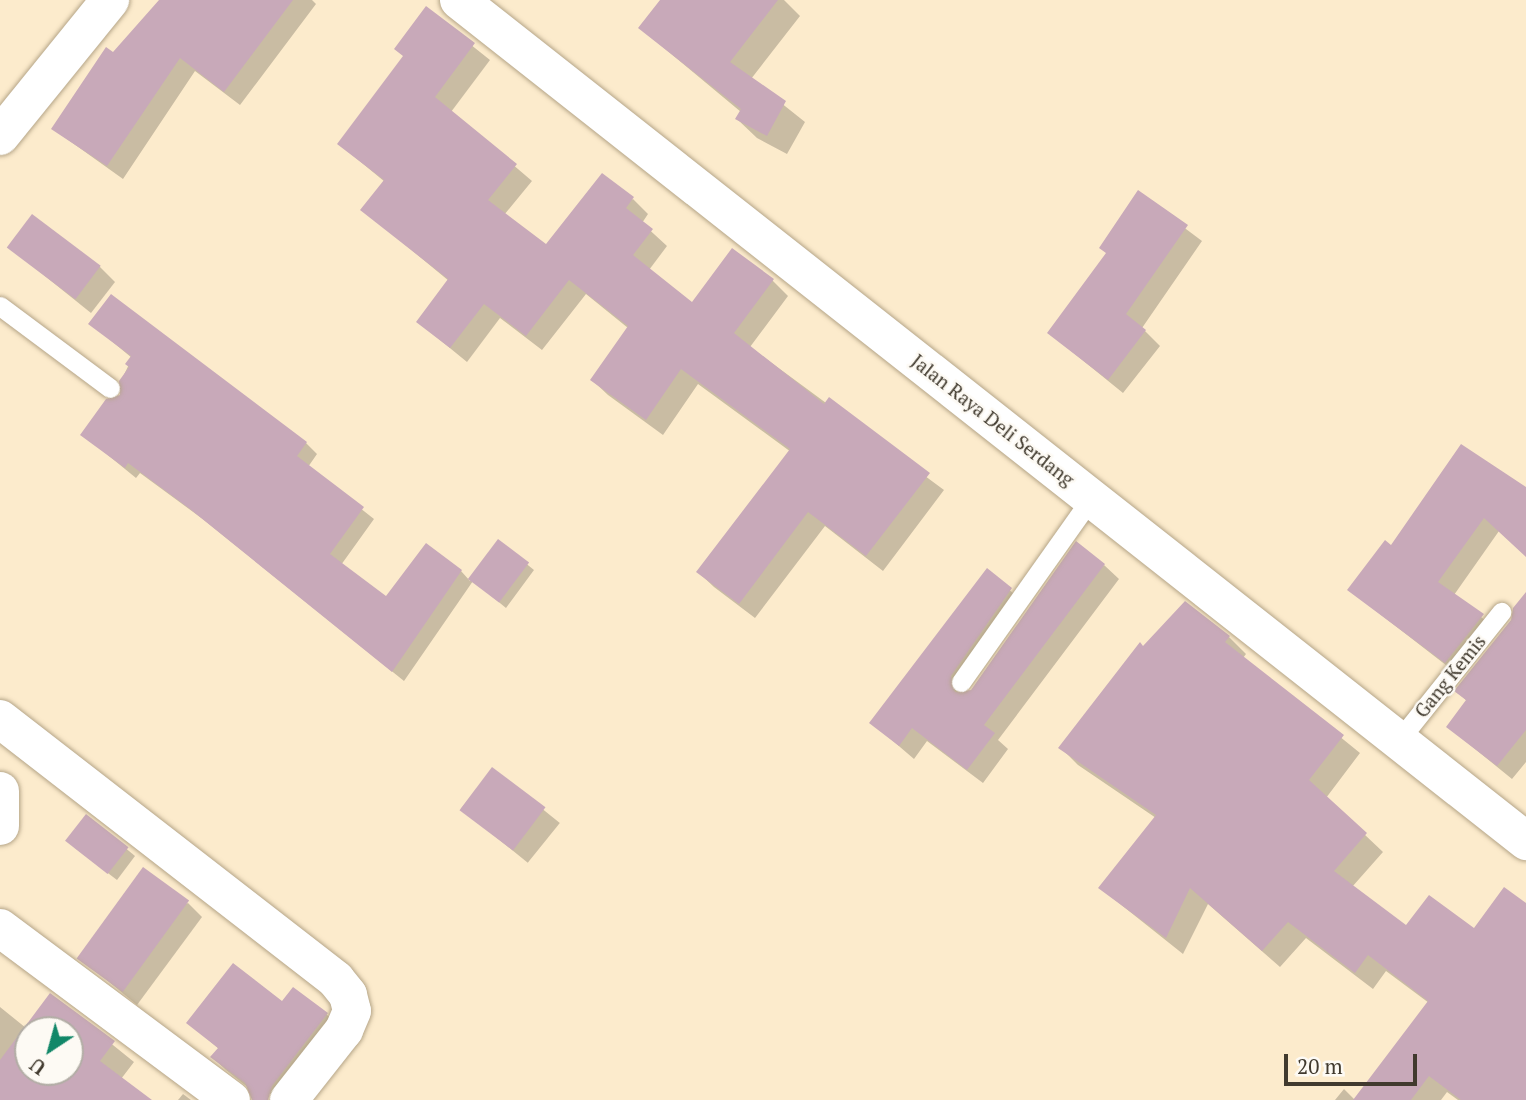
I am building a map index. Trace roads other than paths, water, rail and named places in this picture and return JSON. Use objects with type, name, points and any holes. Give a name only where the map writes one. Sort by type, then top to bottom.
[{"type":"main road","points":[[0,136],[110,0]]},
{"type":"main road","name":"Jalan Raya Deli Serdang","points":[[459,0],[1526,841]]},
{"type":"main road","points":[[7,738],[336,980],[348,995],[352,1011],[344,1030],[289,1100]]},
{"type":"main road","points":[[0,791],[0,826]]},
{"type":"main road","points":[[0,928],[231,1100]]},
{"type":"lane","points":[[0,306],[110,388]]},
{"type":"lane","points":[[961,682],[1092,498]]},
{"type":"lane","name":"Gang Kemis","points":[[1399,740],[1501,612]]}]
